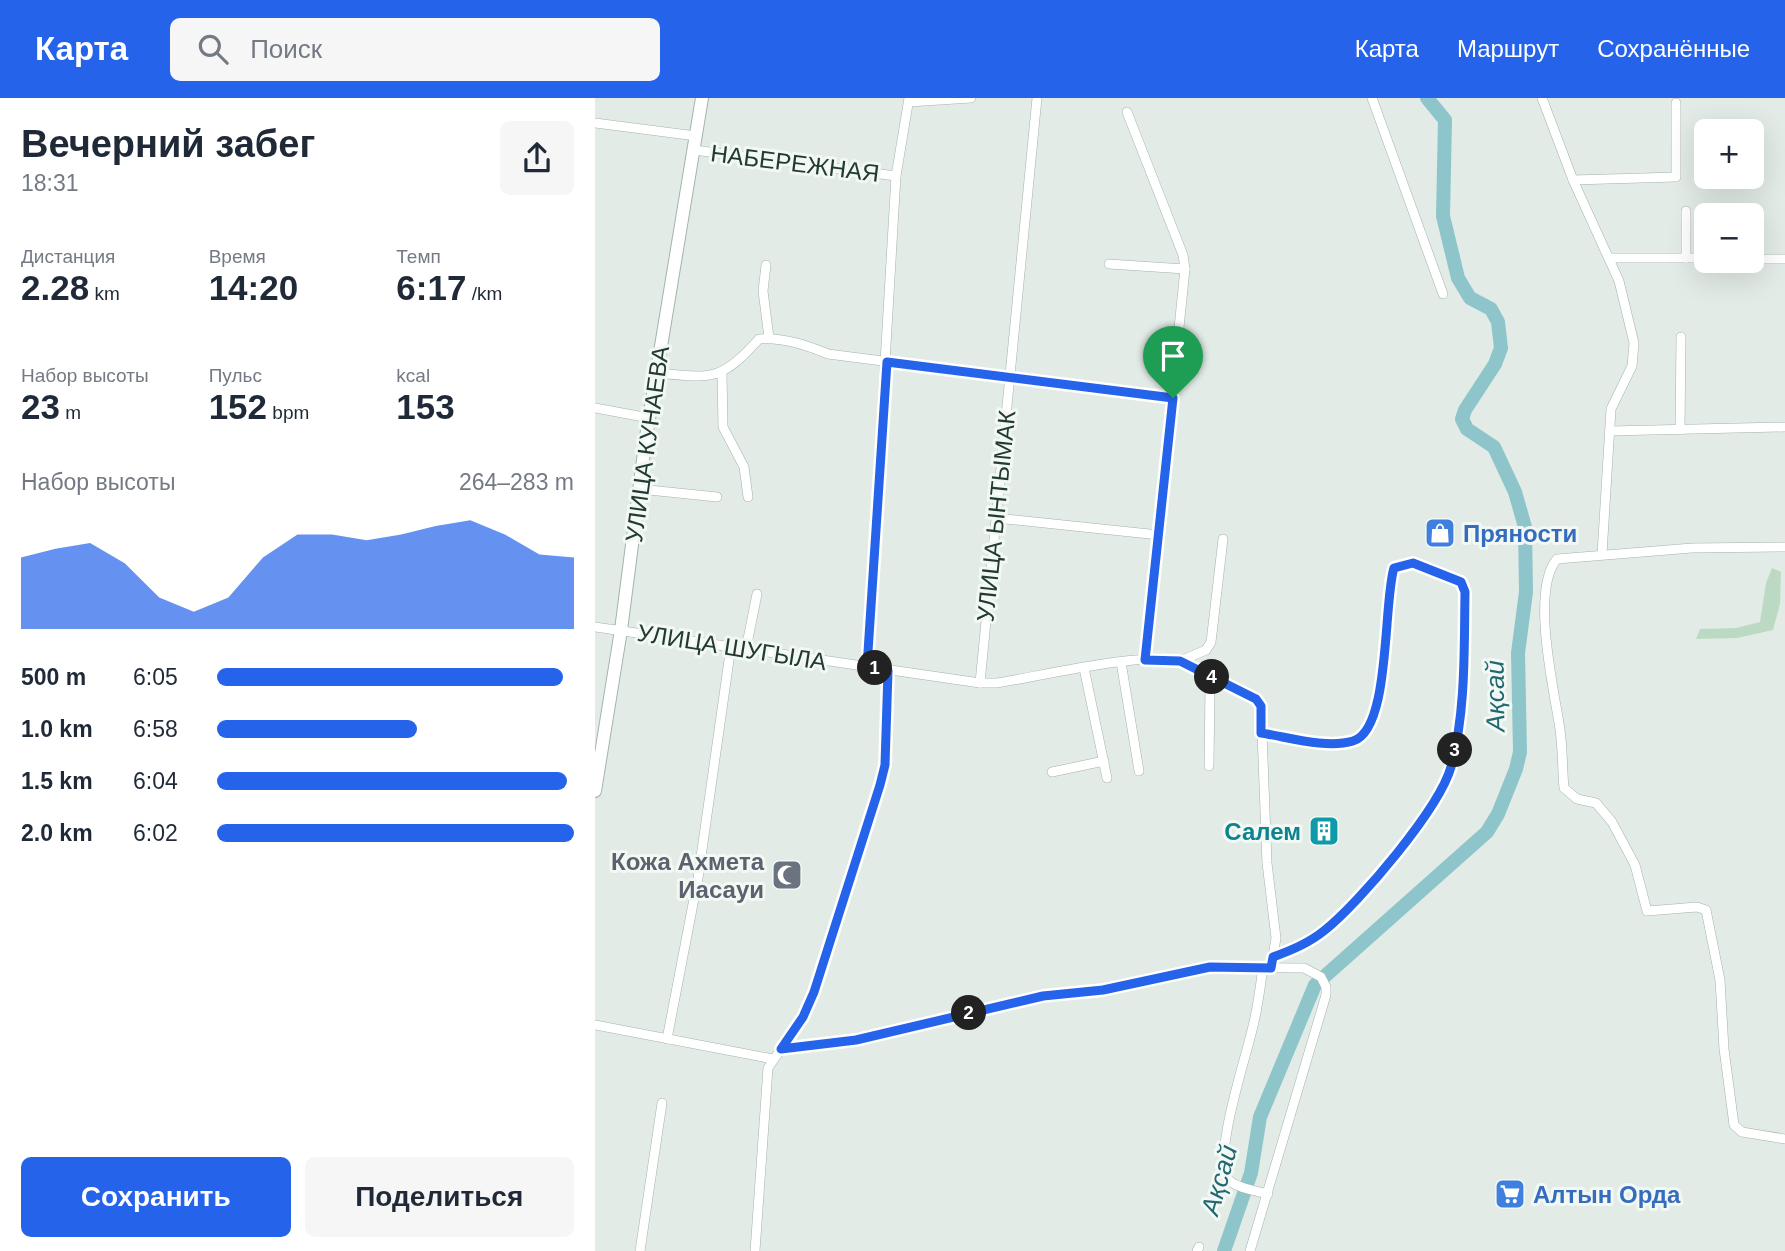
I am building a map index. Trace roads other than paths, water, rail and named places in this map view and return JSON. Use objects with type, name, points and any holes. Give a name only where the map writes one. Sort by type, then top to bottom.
[{"type":"main road","name":"УЛИЦА КУНАЕВА","points":[[595,791],[621,630],[649,418],[702,98]]},
{"type":"street","points":[[867,667],[896,177],[909,100],[971,98]]},
{"type":"street","name":"УЛИЦА ЫНТЫМАК","points":[[980,682],[1037,98]]},
{"type":"street","points":[[1372,98],[1443,294]]},
{"type":"street","points":[[1542,98],[1573,180],[1609,258],[1629,315],[1634,343],[1632,366],[1614,398],[1602,554]]},
{"type":"street","points":[[1573,180],[1675,177],[1676,103]]},
{"type":"street","points":[[1127,112],[1183,255],[1185,269],[1145,660]]},
{"type":"street","points":[[595,123],[696,136]]},
{"type":"street","name":"НАБЕРЕЖНАЯ","points":[[694,150],[896,177]]},
{"type":"street","points":[[1686,211],[1686,258]]},
{"type":"street","points":[[1609,258],[1694,258]]},
{"type":"street","points":[[1764,259],[1785,259]]},
{"type":"street","points":[[1109,264],[1185,269]]},
{"type":"street","points":[[766,265],[763,291],[769,338]]},
{"type":"street","points":[[1679,430],[1681,337]]},
{"type":"street","points":[[657,373],[709,378],[722,373],[740,360],[759,339],[769,338],[802,343],[828,354],[1173,398]]},
{"type":"street","points":[[722,373],[723,427],[744,467],[748,496]]},
{"type":"street","points":[[595,408],[649,418]]},
{"type":"street","points":[[1610,431],[1785,427]]},
{"type":"street","points":[[639,489],[717,496]]},
{"type":"street","points":[[996,518],[1159,535]]},
{"type":"street","points":[[1180,661],[1206,650],[1211,642],[1223,539]]},
{"type":"street","points":[[1785,548],[1692,548],[1557,559],[1551,566],[1547,580],[1545,649],[1560,726],[1564,788],[1577,799],[1596,803],[1612,822],[1635,865],[1643,906],[1647,911],[1697,906],[1706,910],[1720,980],[1724,1049],[1734,1125],[1742,1132],[1785,1139]]},
{"type":"street","points":[[1261,733],[1338,743],[1355,741],[1365,734],[1373,719],[1380,682],[1394,568],[1413,563],[1461,582],[1465,592],[1463,671],[1455,748],[1445,781],[1415,827],[1352,907],[1301,946],[1273,957]]},
{"type":"street","points":[[746,649],[757,594]]},
{"type":"street","name":"УЛИЦА ШУГЫЛА","points":[[595,627],[888,671],[997,683],[1145,660],[1180,661],[1256,699],[1261,706],[1267,863],[1276,938],[1225,1145],[1225,1169],[1227,1178],[1233,1183],[1268,1194]]},
{"type":"street","points":[[667,1039],[698,878],[731,646]]},
{"type":"street","points":[[1121,663],[1139,771]]},
{"type":"street","points":[[1084,668],[1107,778]]},
{"type":"street","points":[[755,1251],[765,1083],[773,1059],[803,1017],[814,992],[880,785],[885,765],[888,671]]},
{"type":"street","points":[[1209,766],[1210,687],[1214,678]]},
{"type":"street","points":[[1052,772],[1104,761]]},
{"type":"street","points":[[781,1049],[856,1040],[1043,996],[1103,990],[1210,967],[1304,968],[1313,971],[1326,986],[1297,1099],[1250,1251]]},
{"type":"street","points":[[595,1024],[773,1059]]},
{"type":"street","points":[[640,1251],[662,1103]]},
{"type":"waterway","name":"Ақсай","points":[[1224,1251],[1251,1173],[1260,1117],[1315,985],[1487,832],[1498,814],[1520,752],[1518,653],[1526,592],[1525,527],[1515,492],[1494,447],[1467,429],[1462,419],[1495,364],[1501,348],[1498,322],[1491,309],[1470,298],[1458,278],[1443,216],[1445,120],[1427,98]]},
{"type":"place","name":"Пряности","points":[[1440,533]]},
{"type":"place","name":"Салем","points":[[1324,831]]},
{"type":"place","name":"Кожа Ахмета Иасауи","points":[[787,875]]},
{"type":"place","name":"Алтын Орда","points":[[1510,1194]]}]
